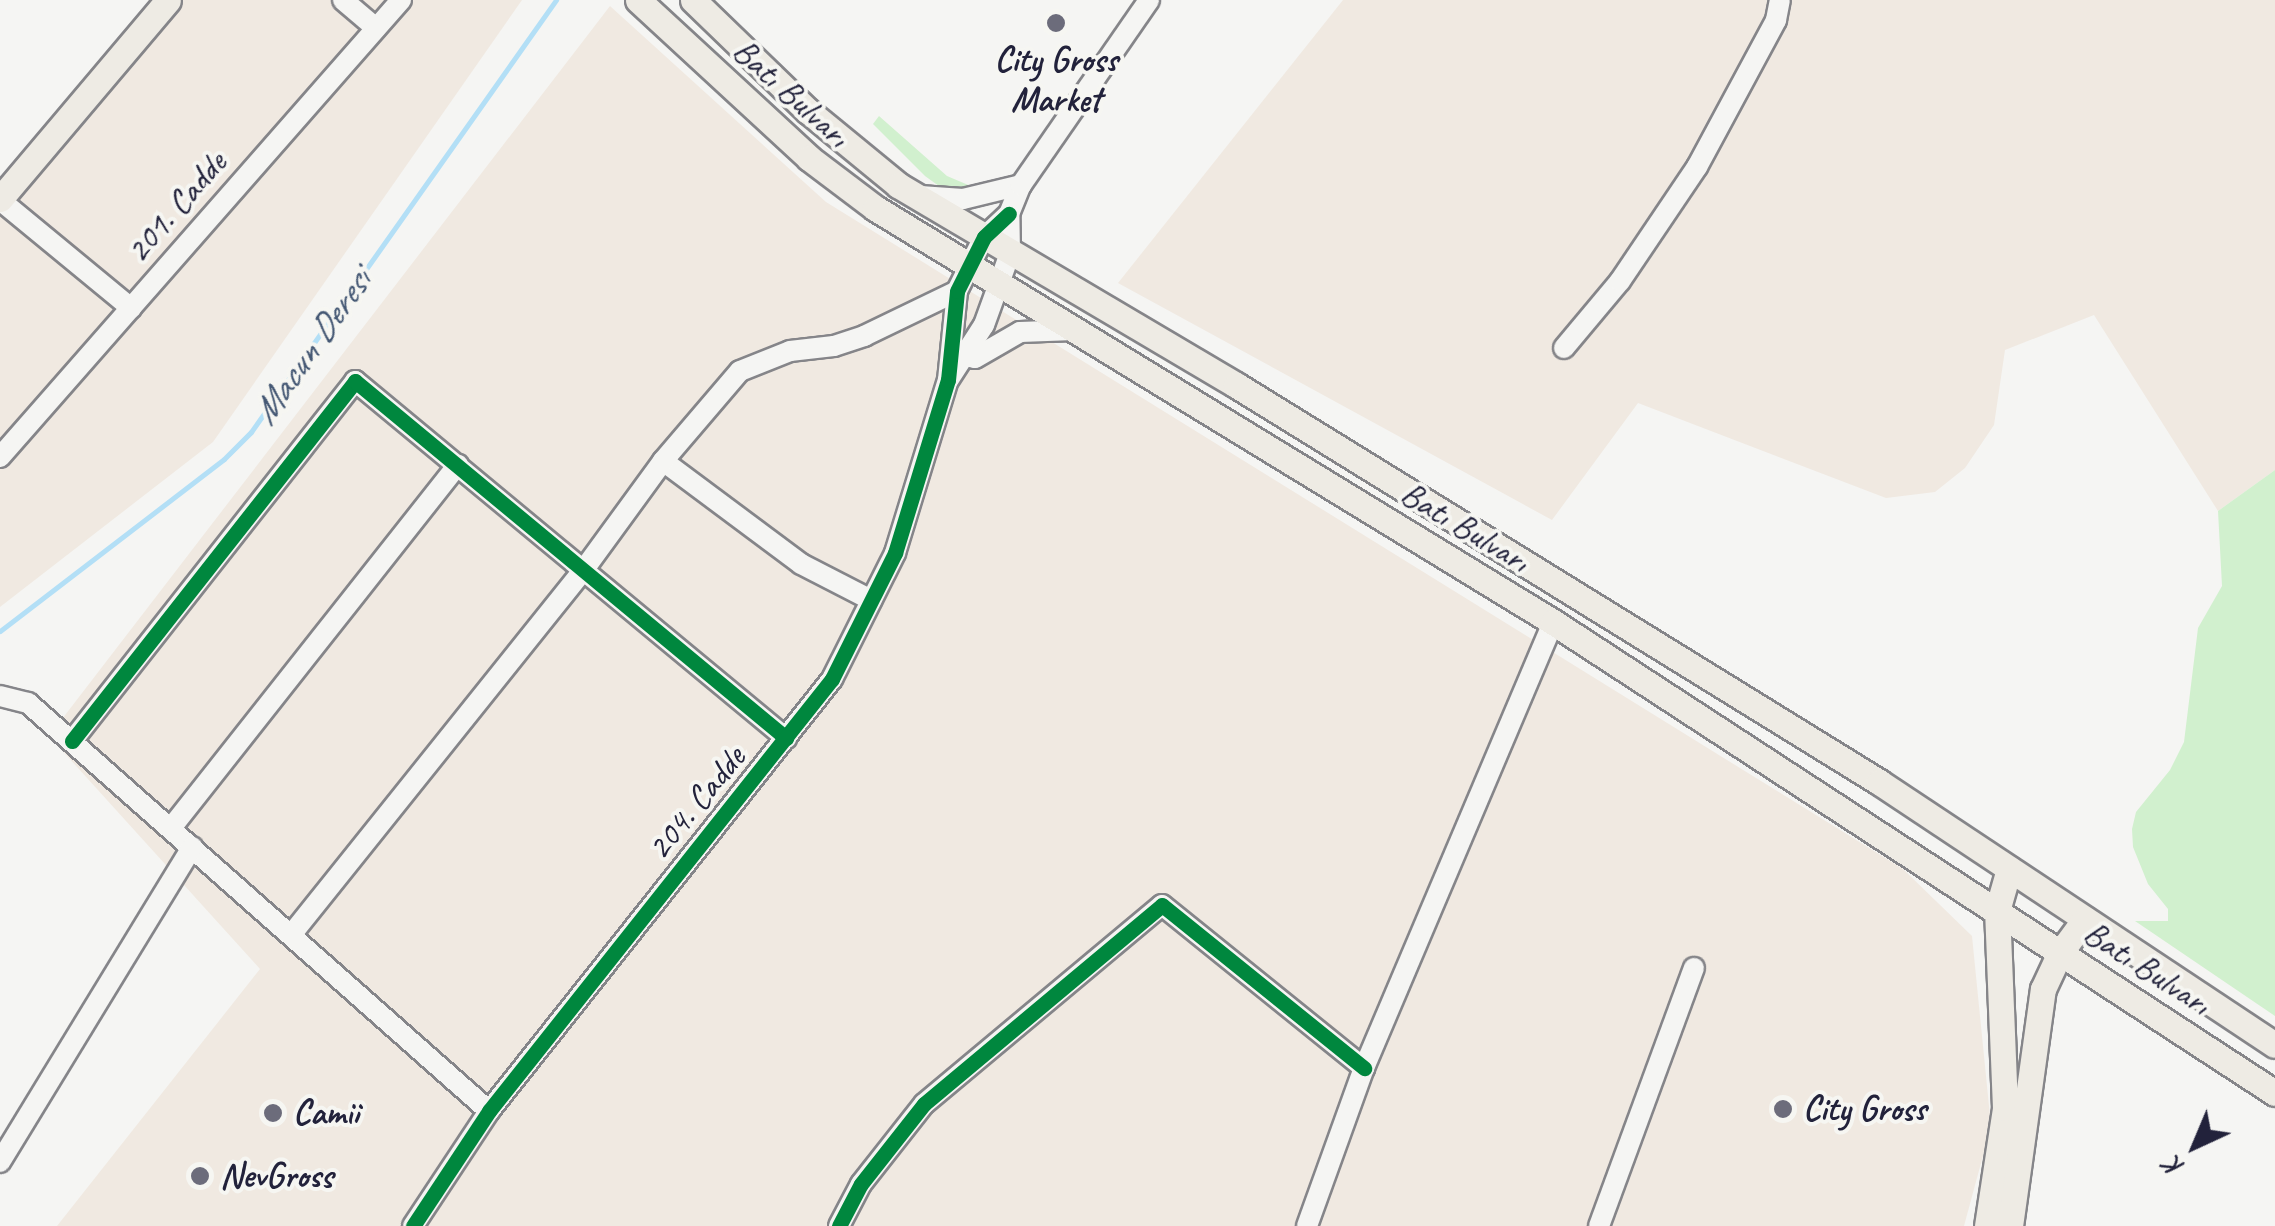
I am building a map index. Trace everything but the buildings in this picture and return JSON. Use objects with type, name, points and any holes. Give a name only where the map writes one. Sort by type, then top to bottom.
[{"type":"main road","points":[[0,200],[168,0]]},
{"type":"main road","name":"Batı Bulvarı","points":[[638,0],[842,186],[1553,622],[2275,1093]]},
{"type":"main road","name":"Batı Bulvarı","points":[[693,0],[859,156],[917,197],[1518,558],[2010,869],[2275,1045]]},
{"type":"main road","points":[[1987,1226],[2005,1108],[1997,912],[2010,869]]},
{"type":"main road","points":[[2010,1226],[2043,989],[2060,953],[2085,919]]},
{"type":"street","points":[[343,0],[376,28]]},
{"type":"street","name":"201. Cadde","points":[[0,456],[401,0]]},
{"type":"street","name":"204. Cadde","points":[[948,380],[984,325],[1010,253],[1009,214],[1021,185],[1149,0]]},
{"type":"street","points":[[1564,348],[1620,281],[1696,167],[1776,20],[1780,0]]},
{"type":"street","points":[[917,197],[964,199],[1021,185]]},
{"type":"street","points":[[0,200],[131,308]]},
{"type":"street","name":"204. Cadde","points":[[413,1226],[489,1111],[832,678],[895,552],[948,380],[956,291],[984,237],[1009,214]]},
{"type":"street","points":[[291,936],[585,568],[711,402],[754,362],[864,336],[956,291]]},
{"type":"street","points":[[964,356],[975,358],[1020,332],[1074,330]]},
{"type":"street","points":[[72,742],[355,381],[786,738]]},
{"type":"street","points":[[664,461],[788,556],[871,600]]},
{"type":"street","points":[[170,828],[458,465]]},
{"type":"street","points":[[1308,1226],[1364,1068],[1553,622]]},
{"type":"street","points":[[0,696],[28,704],[489,1111]]},
{"type":"street","points":[[0,1162],[192,847]]},
{"type":"street","points":[[839,1226],[861,1184],[924,1104],[1162,905],[1364,1068]]},
{"type":"street","points":[[1598,1226],[1694,968]]},
{"type":"shaded area","points":[[175,0],[522,0],[213,442],[0,607],[0,182]]},
{"type":"shaded area","points":[[1343,0],[2275,0],[2275,470],[2218,511],[2094,315],[2005,350],[1994,425],[1965,468],[1935,492],[1886,498],[1638,403],[1552,520],[1118,283]]},
{"type":"shaded area","points":[[610,6],[826,202],[1903,869],[1972,936],[1991,1126],[1964,1226],[57,1226],[260,969],[49,736]]},
{"type":"green space","points":[[879,116],[947,176],[973,187],[968,192],[943,189],[925,176],[873,124]]},
{"type":"green space","points":[[2275,470],[2275,1016],[2135,921],[2168,921],[2168,909],[2148,884],[2133,847],[2132,829],[2136,812],[2170,770],[2184,742],[2198,628],[2222,586],[2218,511]]},
{"type":"waterway","name":"Macun Deresi","points":[[0,631],[224,459],[251,432],[556,0]]},
{"type":"cycle path","points":[[413,1226],[489,1111],[832,679],[895,553],[948,380],[957,291],[984,237],[1009,214]]},
{"type":"cycle path","points":[[72,741],[355,381],[786,738]]},
{"type":"cycle path","points":[[839,1226],[861,1184],[924,1104],[1162,905],[1364,1068]]},
{"type":"place","name":"City Gross Market","points":[[1056,23]]},
{"type":"place","name":"City Gross","points":[[1783,1109]]},
{"type":"place","name":"Camii","points":[[273,1113]]},
{"type":"place","name":"NevGross","points":[[200,1176]]}]
